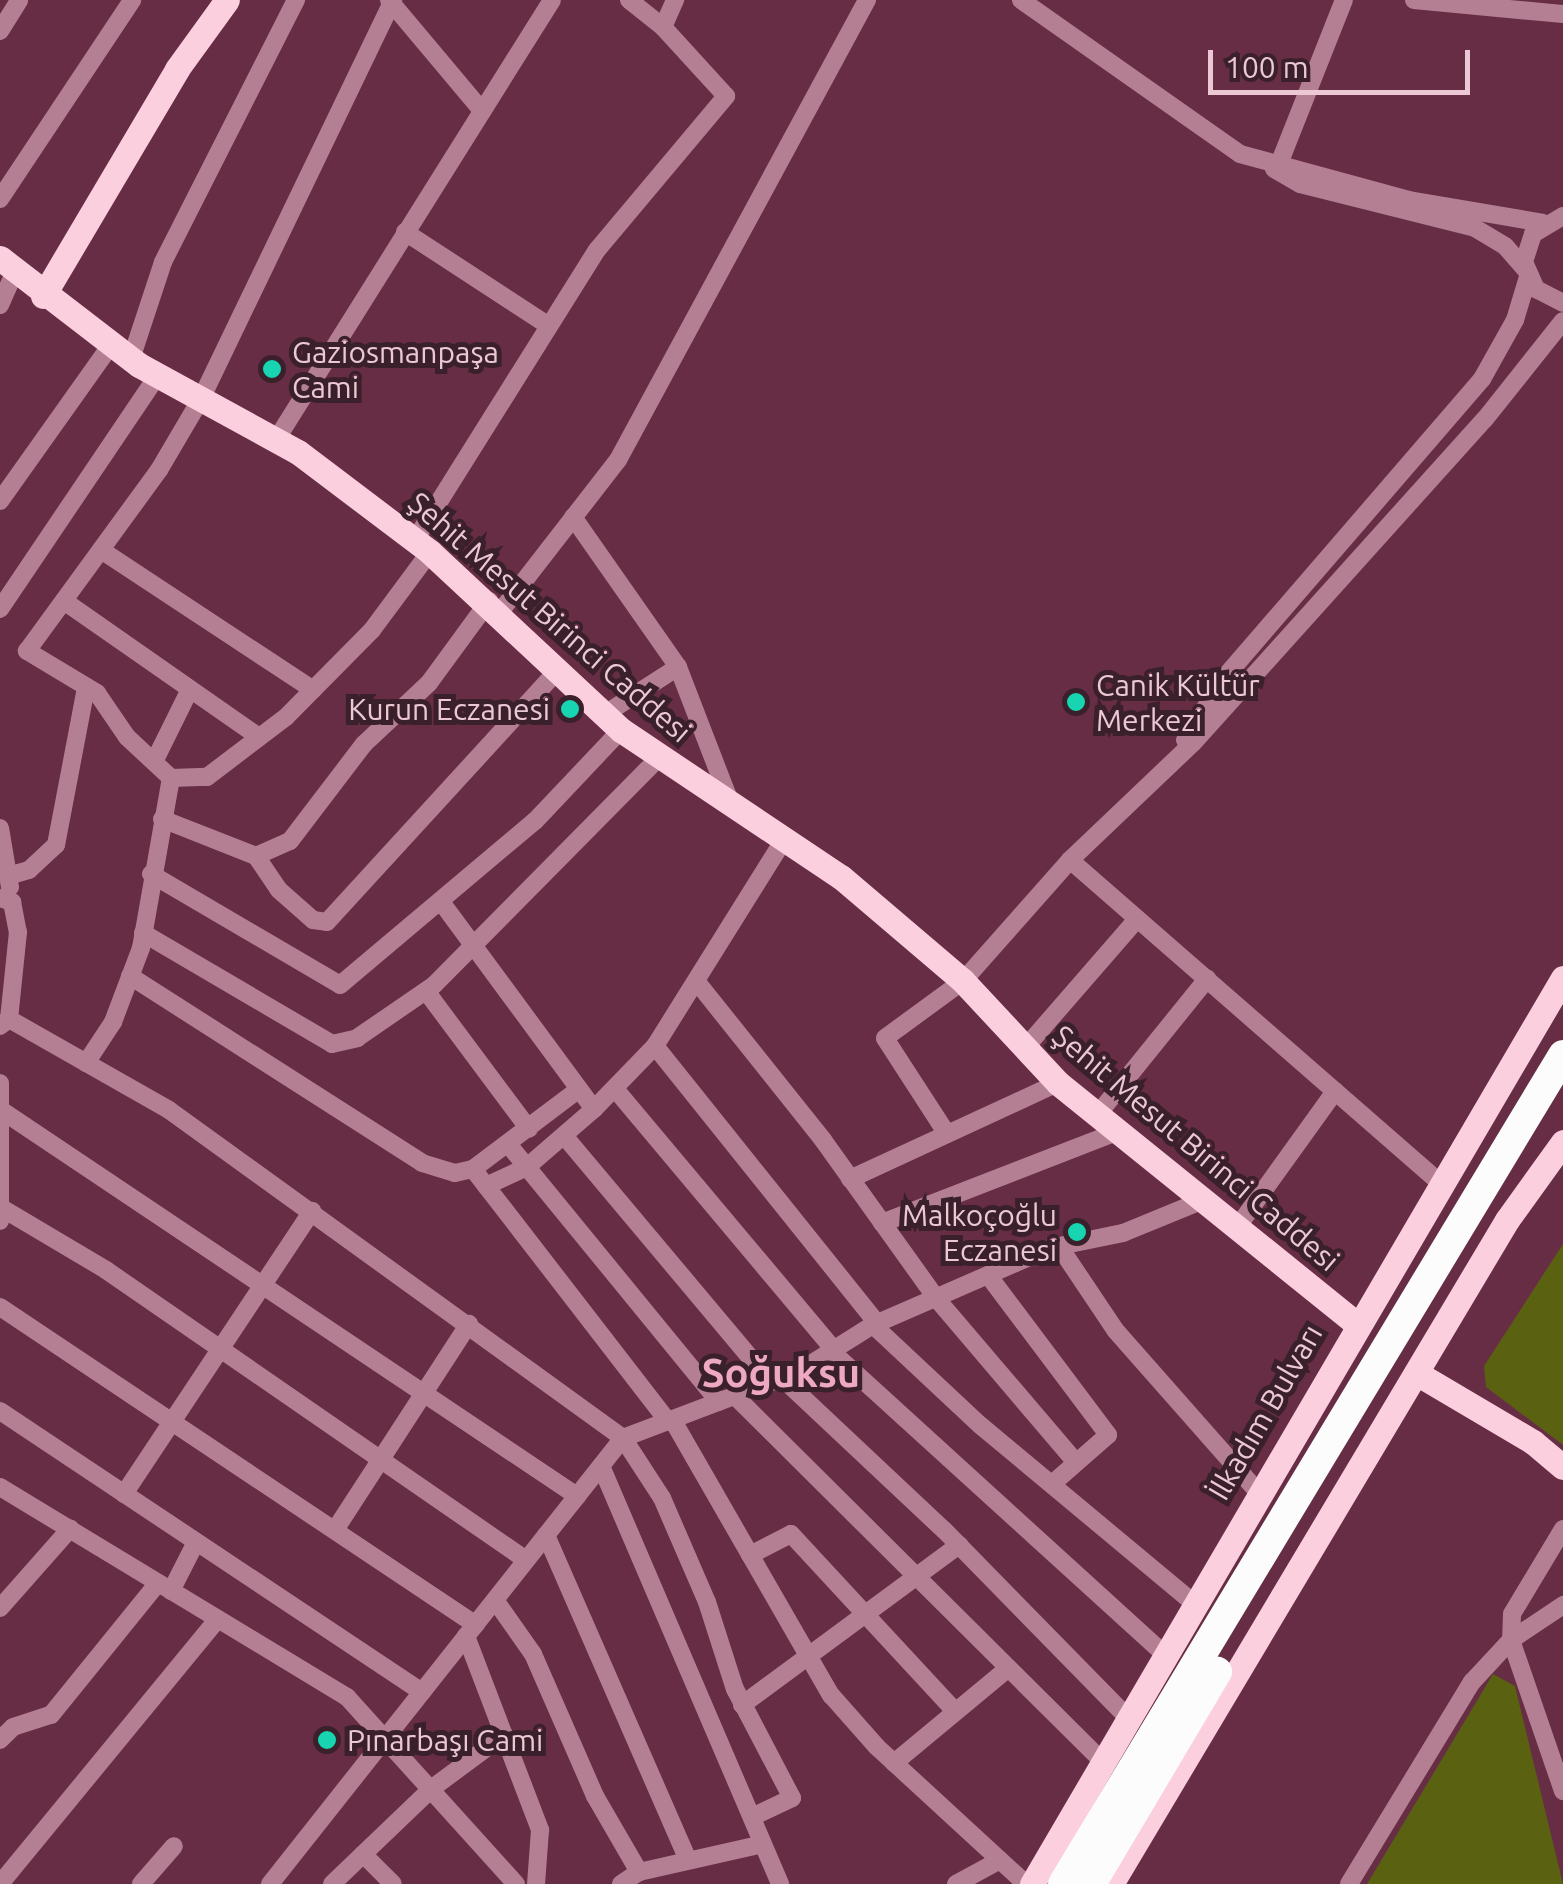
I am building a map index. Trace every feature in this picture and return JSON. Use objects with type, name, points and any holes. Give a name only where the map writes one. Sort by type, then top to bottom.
[{"type":"highway","points":[[1064,1884],[1563,1055]]},
{"type":"highway","points":[[1091,1884],[1563,1092]]},
{"type":"main road","points":[[43,296],[177,69],[227,0]]},
{"type":"main road","name":"Şehit Mesut Birinci Caddesi","points":[[8,265],[43,296],[121,352],[276,440],[422,546],[494,607],[613,722],[659,758],[785,838],[962,981],[1058,1083],[1357,1324]]},
{"type":"main road","name":"İlkadım Bulvarı","points":[[1029,1884],[1439,1182],[1563,978]]},
{"type":"main road","points":[[1111,1884],[1507,1220],[1563,1142]]},
{"type":"main road","points":[[1418,1374],[1533,1442],[1563,1468]]},
{"type":"street","points":[[0,32],[19,0]]},
{"type":"street","points":[[0,199],[132,0]]},
{"type":"street","points":[[0,500],[121,352],[296,0]]},
{"type":"street","points":[[276,440],[552,0]]},
{"type":"street","points":[[482,111],[391,1],[202,397],[27,651],[86,687],[171,778],[207,776],[313,690],[372,630],[596,250],[726,96],[663,28],[629,0]]},
{"type":"street","points":[[663,28],[675,0]]},
{"type":"street","points":[[256,856],[290,842],[364,744],[429,683],[618,460],[867,0]]},
{"type":"street","points":[[1021,0],[1252,157],[1300,184],[1475,228],[1505,246],[1548,298],[1563,303]]},
{"type":"street","points":[[1279,164],[1344,0]]},
{"type":"street","points":[[1414,0],[1525,5],[1563,14]]},
{"type":"street","points":[[1252,157],[1409,200],[1554,219]]},
{"type":"street","points":[[1160,778],[1224,678],[1482,379],[1515,320],[1527,273],[1526,248],[1554,219],[1563,198]]},
{"type":"street","points":[[405,232],[549,326]]},
{"type":"street","points":[[0,305],[8,265]]},
{"type":"street","points":[[947,1134],[885,1038],[962,981],[1070,860],[1160,778],[1485,419],[1563,321]]},
{"type":"street","points":[[0,609],[158,374]]},
{"type":"street","points":[[573,517],[678,667],[731,803]]},
{"type":"street","points":[[100,550],[313,690]]},
{"type":"street","points":[[64,601],[259,737]]},
{"type":"street","points":[[151,874],[340,985],[535,821],[613,722],[678,667]]},
{"type":"street","points":[[162,819],[256,856],[279,890],[314,920],[328,922],[559,669]]},
{"type":"street","points":[[8,876],[29,870],[56,845],[86,687]]},
{"type":"street","points":[[154,762],[190,689]]},
{"type":"street","points":[[143,933],[332,1044],[357,1038],[426,991],[470,942],[584,840],[659,758]]},
{"type":"street","points":[[86,1063],[130,976],[143,933],[171,778]]},
{"type":"street","points":[[0,830],[8,876],[6,900],[18,932],[4,1022],[170,1110],[622,1438],[662,1498],[742,1705],[792,1798],[752,1817]]},
{"type":"street","points":[[486,1186],[526,1167],[566,1138],[655,1046],[785,838]]},
{"type":"street","points":[[1070,860],[1439,1182]]},
{"type":"street","points":[[442,903],[594,1108]]},
{"type":"street","points":[[1026,1048],[1137,918]]},
{"type":"street","points":[[130,976],[422,1163],[455,1173],[473,1169],[578,1090]]},
{"type":"street","points":[[1098,1114],[1207,979]]},
{"type":"street","points":[[696,982],[850,1179],[936,1298],[1074,1460]]},
{"type":"street","points":[[426,991],[529,1129]]},
{"type":"street","points":[[655,1046],[875,1324],[1052,1484],[1195,1604]]},
{"type":"street","points":[[0,1083],[4,1112],[0,1221]]},
{"type":"street","points":[[850,1179],[1058,1083]]},
{"type":"street","points":[[616,1090],[833,1351],[1165,1655]]},
{"type":"street","points":[[1236,1229],[1335,1091]]},
{"type":"street","points":[[4,1112],[576,1496]]},
{"type":"street","points":[[882,1223],[1120,1131]]},
{"type":"street","points":[[566,1138],[777,1380],[959,1545],[1128,1718]]},
{"type":"street","points":[[508,1144],[727,1399],[1103,1762]]},
{"type":"street","points":[[473,1169],[670,1420],[808,1662],[894,1763],[1029,1884]]},
{"type":"street","points":[[270,1884],[622,1438],[777,1380],[875,1324],[988,1275],[1059,1246],[1123,1233],[1201,1200]]},
{"type":"street","points":[[0,1207],[219,1349],[526,1560]]},
{"type":"street","points":[[124,1494],[312,1211]]},
{"type":"street","points":[[1059,1246],[1116,1331],[1259,1493]]},
{"type":"street","points":[[988,1275],[1108,1435],[1074,1460],[1052,1484]]},
{"type":"street","points":[[0,1307],[334,1530],[471,1630],[504,1735],[540,1830],[536,1884]]},
{"type":"street","points":[[334,1530],[421,1390],[469,1324]]},
{"type":"street","points":[[0,1411],[422,1692]]},
{"type":"street","points":[[601,1466],[780,1884]]},
{"type":"street","points":[[0,1486],[347,1697],[516,1884]]},
{"type":"street","points":[[0,1608],[70,1529]]},
{"type":"street","points":[[1563,1530],[1512,1614],[1511,1640],[1563,1790]]},
{"type":"street","points":[[750,1555],[791,1534],[953,1710],[961,1712],[1006,1670]]},
{"type":"street","points":[[546,1535],[688,1860]]},
{"type":"street","points":[[0,1740],[13,1727],[51,1714],[164,1586],[196,1542]]},
{"type":"street","points":[[742,1705],[808,1662],[959,1545]]},
{"type":"street","points":[[495,1600],[533,1654],[594,1796],[640,1872]]},
{"type":"street","points":[[1349,1884],[1472,1682],[1511,1640],[1563,1605]]},
{"type":"street","points":[[0,1884],[218,1619]]},
{"type":"street","points":[[894,1763],[953,1710]]},
{"type":"street","points":[[332,1884],[431,1788],[504,1735]]},
{"type":"street","points":[[621,1884],[640,1872],[762,1844]]},
{"type":"street","points":[[142,1884],[174,1846]]},
{"type":"street","points":[[363,1854],[393,1884]]},
{"type":"street","points":[[956,1884],[1000,1860]]},
{"type":"green space","points":[[1563,1244],[1563,1445],[1486,1387],[1484,1366]]},
{"type":"green space","points":[[1493,1674],[1515,1686],[1563,1884],[1367,1884]]},
{"type":"place","name":"Gaziosmanpaşa Cami","points":[[272,369]]},
{"type":"place","name":"Canik Kültür Merkezi","points":[[1076,702]]},
{"type":"place","name":"Kurun Eczanesi","points":[[570,709]]},
{"type":"place","name":"Malkoçoğlu Eczanesi","points":[[1077,1232]]},
{"type":"place","name":"Pınarbaşı Cami","points":[[327,1740]]},
{"type":"district","name":"Soğuksu","points":[[781,1373]]}]
